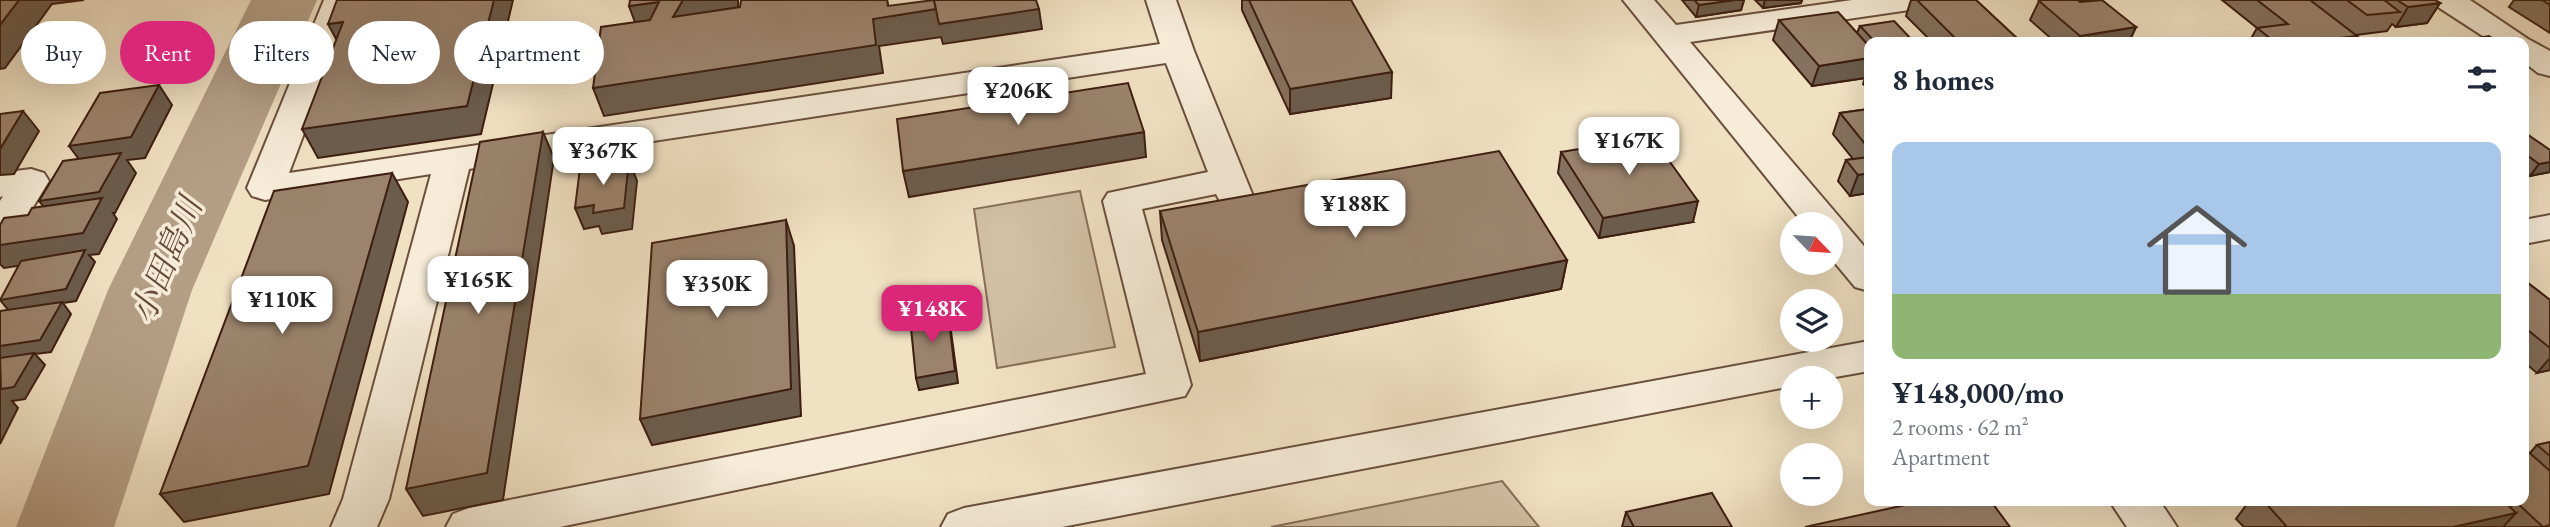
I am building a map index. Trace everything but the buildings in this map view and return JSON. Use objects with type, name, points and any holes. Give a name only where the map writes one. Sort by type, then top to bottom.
[{"type":"street","points":[[340,0],[265,188],[1178,51]]},
{"type":"street","points":[[468,527],[1170,385],[1121,201],[1236,198],[1178,51],[1161,0]]},
{"type":"street","points":[[1638,0],[1814,212]]},
{"type":"street","points":[[1669,36],[1916,0]]},
{"type":"street","points":[[2449,0],[2506,37]]},
{"type":"street","points":[[2529,51],[2550,66]]},
{"type":"street","points":[[354,527],[366,499],[453,160]]},
{"type":"street","points":[[0,185],[31,181],[0,231]]},
{"type":"street","points":[[2529,231],[2550,227]]},
{"type":"street","points":[[1843,247],[1864,272]]},
{"type":"street","points":[[964,527],[1864,357]]},
{"type":"street","points":[[2136,506],[2154,527]]},
{"type":"shaded area","points":[[1080,191],[1115,347],[997,368],[974,209]]},
{"type":"shaded area","points":[[1502,481],[1539,527],[1271,527]]},
{"type":"waterway","name":"小田島川","points":[[65,527],[150,290],[284,0]]}]
